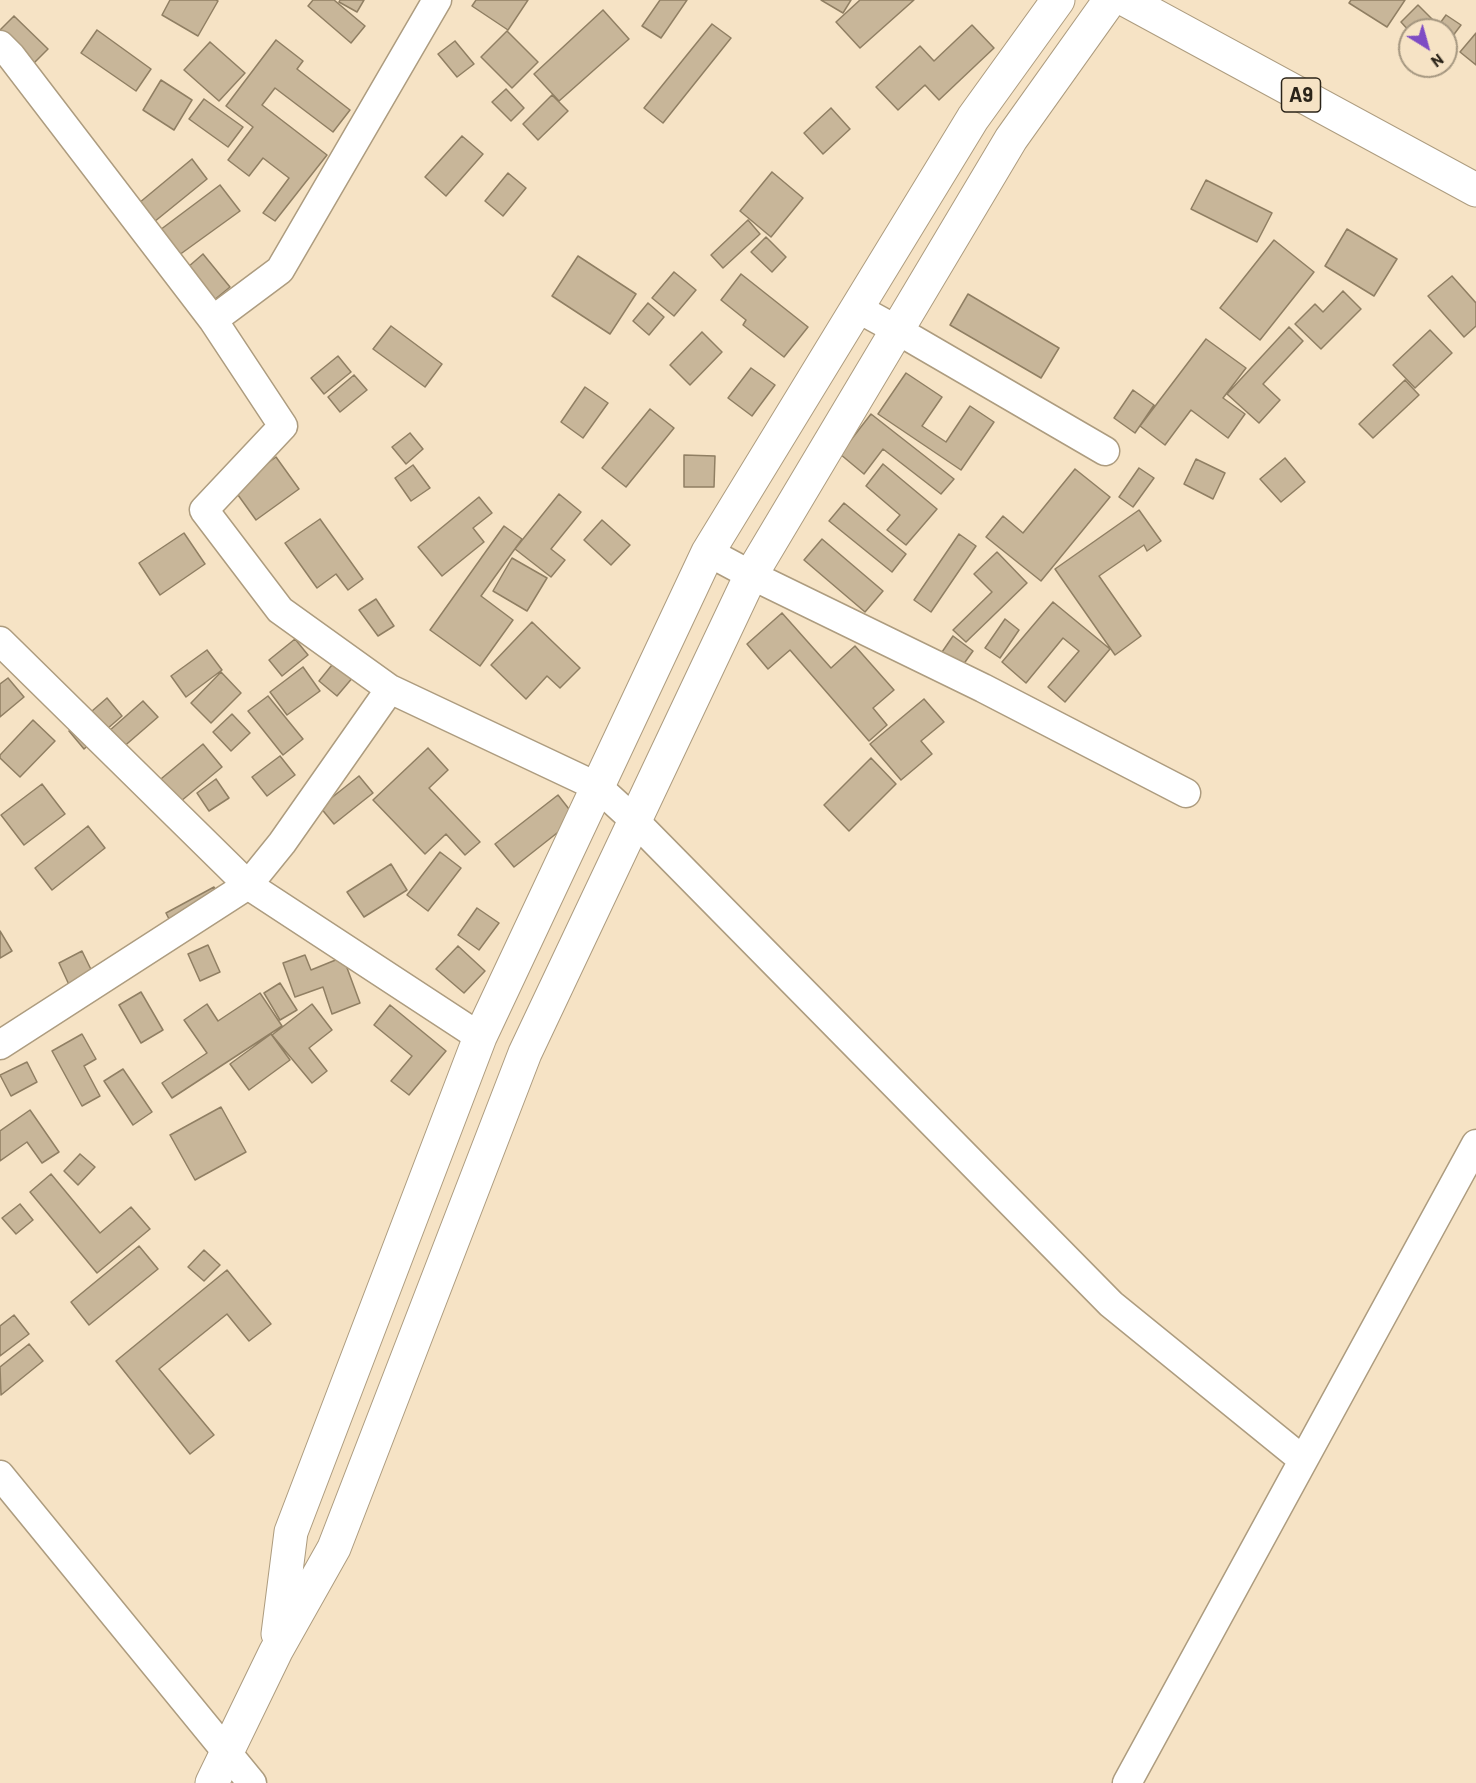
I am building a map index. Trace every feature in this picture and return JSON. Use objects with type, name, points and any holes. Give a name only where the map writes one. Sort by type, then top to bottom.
[{"type":"street","points":[[213,320],[280,270],[437,0]]},
{"type":"street","points":[[276,1651],[291,1532],[480,1036],[708,552],[973,118],[1058,0]]},
{"type":"street","points":[[212,1783],[276,1651],[334,1548],[525,1053],[751,575],[1011,139],[1110,0]]},
{"type":"street","name":"A9","points":[[1126,0],[1476,190]]},
{"type":"street","points":[[0,45],[11,56],[213,320],[283,426],[204,510],[280,610],[390,689],[598,787],[635,820],[1112,1304],[1303,1460]]},
{"type":"street","points":[[857,308],[1105,451]]},
{"type":"street","points":[[708,552],[983,688],[1186,793]]},
{"type":"street","points":[[0,641],[248,885],[480,1036]]},
{"type":"street","points":[[0,1045],[248,885],[282,843],[390,689]]},
{"type":"street","points":[[1127,1783],[1476,1144]]},
{"type":"street","points":[[0,1475],[252,1783]]},
{"type":"building","points":[[170,0],[218,1],[198,36],[162,15]]},
{"type":"building","points":[[313,0],[334,0],[365,26],[351,43],[308,6]]},
{"type":"building","points":[[340,0],[364,0],[357,12],[339,2]]},
{"type":"building","points":[[476,0],[528,0],[508,30],[472,6]]},
{"type":"building","points":[[660,0],[687,0],[661,38],[642,26]]},
{"type":"building","points":[[821,0],[851,0],[843,13]]},
{"type":"building","points":[[860,0],[914,0],[860,48],[836,22]]},
{"type":"building","points":[[1351,0],[1405,0],[1387,27],[1349,3]]},
{"type":"building","points":[[1418,5],[1431,18],[1405,18]]},
{"type":"building","points":[[603,10],[629,39],[559,101],[534,74]]},
{"type":"building","points":[[14,16],[48,49],[30,67],[0,37],[0,30]]},
{"type":"building","points":[[712,24],[731,38],[663,123],[644,108]]},
{"type":"building","points":[[972,25],[994,48],[939,100],[925,85],[898,110],[876,87],[920,46],[934,61]]},
{"type":"building","points":[[97,30],[151,69],[136,91],[81,53]]},
{"type":"building","points":[[507,31],[538,62],[512,88],[481,57]]},
{"type":"building","points":[[1476,33],[1476,65],[1460,52]]},
{"type":"building","points":[[276,40],[303,61],[297,69],[350,110],[333,132],[275,88],[262,105],[327,155],[275,221],[263,213],[289,178],[263,158],[249,176],[228,160],[253,127],[226,106]]},
{"type":"building","points":[[455,41],[474,64],[457,77],[438,54]]},
{"type":"building","points":[[210,42],[245,73],[219,101],[184,70]]},
{"type":"building","points":[[161,80],[192,100],[174,130],[143,110]]},
{"type":"building","points":[[506,89],[524,108],[511,121],[492,102]]},
{"type":"building","points":[[552,95],[568,111],[538,140],[523,124]]},
{"type":"building","points":[[204,99],[243,127],[228,147],[189,119]]},
{"type":"building","points":[[831,108],[850,129],[823,154],[804,133]]},
{"type":"building","points":[[462,136],[483,154],[446,196],[425,177]]},
{"type":"building","points":[[192,159],[207,179],[154,222],[139,203]]},
{"type":"building","points":[[772,172],[803,198],[771,237],[740,211]]},
{"type":"building","points":[[508,173],[526,188],[503,216],[485,201]]},
{"type":"building","points":[[1206,180],[1272,213],[1257,242],[1191,209]]},
{"type":"building","points":[[220,185],[240,211],[175,258],[156,233]]},
{"type":"building","points":[[748,220],[760,234],[723,268],[711,255]]},
{"type":"building","points":[[1347,229],[1397,259],[1374,296],[1325,266]]},
{"type":"building","points":[[766,237],[786,257],[772,272],[751,252]]},
{"type":"building","points":[[1274,240],[1314,272],[1260,340],[1220,308]]},
{"type":"building","points":[[203,254],[230,287],[207,306],[180,274]]},
{"type":"building","points":[[578,256],[636,294],[610,334],[552,296]]},
{"type":"building","points":[[674,272],[696,290],[674,316],[652,298]]},
{"type":"building","points":[[741,274],[808,327],[784,357],[743,325],[746,320],[721,300]]},
{"type":"building","points":[[1452,276],[1476,303],[1476,326],[1464,337],[1428,296]]},
{"type":"building","points":[[1343,291],[1361,309],[1321,349],[1295,324],[1315,304],[1323,312]]},
{"type":"building","points":[[968,294],[1059,348],[1041,378],[950,325]]},
{"type":"building","points":[[648,303],[664,317],[649,335],[633,321]]},
{"type":"building","points":[[391,326],[442,364],[425,387],[373,349]]},
{"type":"building","points":[[1289,327],[1303,341],[1263,384],[1280,400],[1259,423],[1227,394]]},
{"type":"building","points":[[1430,330],[1452,353],[1415,388],[1393,365]]},
{"type":"building","points":[[702,332],[722,352],[690,385],[670,365]]},
{"type":"building","points":[[1206,339],[1246,368],[1223,398],[1245,414],[1228,438],[1191,410],[1165,445],[1140,426]]},
{"type":"building","points":[[338,356],[351,372],[324,394],[311,378]]},
{"type":"building","points":[[751,368],[775,385],[752,416],[728,398]]},
{"type":"building","points":[[906,373],[942,397],[922,426],[946,442],[970,406],[994,422],[961,470],[878,414]]},
{"type":"building","points":[[354,375],[367,390],[340,412],[328,397]]},
{"type":"building","points":[[1405,380],[1419,395],[1373,438],[1359,424]]},
{"type":"building","points":[[585,387],[608,403],[583,438],[561,422]]},
{"type":"building","points":[[1133,390],[1154,405],[1135,433],[1114,418]]},
{"type":"building","points":[[650,409],[674,428],[626,487],[602,468]]},
{"type":"building","points":[[871,414],[954,479],[941,494],[883,449],[864,474],[840,454]]},
{"type":"building","points":[[410,433],[423,449],[406,464],[392,447]]},
{"type":"building","points":[[684,455],[715,456],[714,487],[684,487]]},
{"type":"building","points":[[276,457],[299,489],[256,520],[233,488]]},
{"type":"building","points":[[1285,458],[1305,482],[1281,502],[1260,479]]},
{"type":"building","points":[[1196,459],[1225,473],[1213,499],[1184,484]]},
{"type":"building","points":[[883,464],[937,509],[906,545],[887,530],[900,515],[866,486]]},
{"type":"building","points":[[413,465],[430,488],[411,501],[395,478]]},
{"type":"building","points":[[1139,468],[1154,478],[1133,507],[1119,497]]},
{"type":"building","points":[[1075,469],[1110,497],[1041,581],[986,537],[1003,516],[1023,533]]},
{"type":"building","points":[[559,494],[581,512],[551,549],[565,560],[551,577],[515,549]]},
{"type":"building","points":[[479,497],[492,513],[473,528],[484,542],[442,576],[418,547]]},
{"type":"building","points":[[844,503],[906,554],[892,572],[829,521]]},
{"type":"building","points":[[1139,510],[1161,541],[1147,551],[1144,545],[1099,576],[1141,636],[1115,655],[1055,569]]},
{"type":"building","points":[[320,519],[363,579],[348,590],[336,574],[317,588],[285,543]]},
{"type":"building","points":[[602,520],[630,545],[611,565],[584,540]]},
{"type":"building","points":[[504,526],[522,539],[481,596],[513,620],[480,666],[430,630]]},
{"type":"building","points":[[184,533],[205,564],[160,595],[139,563]]},
{"type":"building","points":[[959,534],[976,546],[931,612],[914,600]]},
{"type":"building","points":[[822,539],[883,591],[865,612],[804,560]]},
{"type":"building","points":[[997,552],[1027,583],[966,642],[953,630],[992,592],[974,574]]},
{"type":"building","points":[[512,558],[547,578],[527,611],[493,591]]},
{"type":"building","points":[[376,599],[394,626],[378,636],[359,610]]},
{"type":"building","points":[[1053,602],[1110,649],[1065,702],[1048,687],[1079,651],[1063,638],[1026,683],[1002,662]]},
{"type":"building","points":[[782,613],[831,668],[855,646],[894,690],[873,708],[887,725],[869,741],[790,650],[768,669],[747,644]]},
{"type":"building","points":[[1005,619],[1019,630],[1000,658],[985,648]]},
{"type":"building","points":[[532,622],[580,668],[560,688],[547,676],[526,699],[491,665]]},
{"type":"building","points":[[953,636],[973,651],[960,669],[940,655]]},
{"type":"building","points":[[295,639],[308,655],[282,676],[269,660]]},
{"type":"building","points":[[207,650],[222,670],[186,697],[171,676]]},
{"type":"building","points":[[336,660],[354,676],[337,696],[319,681]]},
{"type":"building","points":[[303,667],[320,691],[287,715],[270,692]]},
{"type":"building","points":[[221,672],[241,693],[211,723],[191,703]]},
{"type":"building","points":[[8,678],[24,697],[0,717],[0,684]]},
{"type":"building","points":[[268,696],[303,739],[283,755],[248,711]]},
{"type":"building","points":[[107,698],[122,716],[84,749],[69,731]]},
{"type":"building","points":[[924,699],[944,722],[921,741],[932,754],[901,780],[870,744]]},
{"type":"building","points":[[143,701],[158,717],[106,762],[92,746]]},
{"type":"building","points":[[232,714],[250,733],[231,751],[213,732]]},
{"type":"building","points":[[33,720],[55,741],[20,777],[0,758],[0,755]]},
{"type":"building","points":[[203,744],[222,767],[163,816],[144,793]]},
{"type":"building","points":[[428,748],[448,770],[429,788],[480,842],[465,855],[446,834],[425,854],[373,800]]},
{"type":"building","points":[[280,756],[295,775],[267,796],[252,777]]},
{"type":"building","points":[[871,758],[896,784],[849,831],[824,805]]},
{"type":"building","points":[[359,776],[373,793],[334,824],[320,807]]},
{"type":"building","points":[[216,779],[229,798],[209,811],[197,793]]},
{"type":"building","points":[[42,784],[65,814],[24,845],[1,815]]},
{"type":"building","points":[[558,795],[576,818],[514,867],[495,844]]},
{"type":"building","points":[[88,826],[105,848],[52,890],[35,868]]},
{"type":"building","points":[[440,852],[461,868],[428,911],[407,895]]},
{"type":"building","points":[[391,864],[407,890],[364,917],[347,892]]},
{"type":"building","points":[[214,887],[226,909],[177,935],[166,913]]},
{"type":"building","points":[[477,908],[499,923],[479,950],[458,935]]},
{"type":"building","points":[[0,931],[12,951],[0,958]]},
{"type":"building","points":[[208,945],[220,972],[200,981],[188,954]]},
{"type":"building","points":[[458,946],[485,971],[464,993],[436,969]]},
{"type":"building","points":[[82,951],[100,988],[76,1000],[59,963]]},
{"type":"building","points":[[305,955],[311,970],[343,957],[360,1003],[332,1014],[323,987],[295,997],[283,963]]},
{"type":"building","points":[[280,983],[297,1010],[280,1020],[264,993]]},
{"type":"building","points":[[141,992],[163,1030],[141,1043],[119,1005]]},
{"type":"building","points":[[260,993],[282,1026],[172,1098],[162,1083],[207,1053],[184,1020],[207,1004],[218,1021]]},
{"type":"building","points":[[312,1004],[332,1030],[309,1048],[327,1071],[312,1083],[272,1035]]},
{"type":"building","points":[[390,1005],[446,1051],[409,1095],[391,1081],[412,1056],[374,1025]]},
{"type":"building","points":[[82,1034],[96,1059],[84,1066],[100,1096],[82,1106],[52,1051]]},
{"type":"building","points":[[271,1034],[290,1060],[249,1090],[230,1064]]},
{"type":"building","points":[[27,1062],[37,1082],[11,1096],[0,1075]]},
{"type":"building","points":[[123,1069],[152,1112],[133,1125],[104,1081]]},
{"type":"building","points":[[221,1107],[246,1152],[195,1180],[170,1135]]},
{"type":"building","points":[[30,1110],[59,1152],[42,1163],[27,1142],[0,1161],[0,1131]]},
{"type":"building","points":[[80,1154],[95,1167],[78,1185],[64,1171]]},
{"type":"building","points":[[51,1174],[100,1233],[131,1207],[150,1229],[97,1273],[30,1192]]},
{"type":"building","points":[[20,1204],[33,1220],[16,1234],[2,1218]]},
{"type":"building","points":[[139,1246],[158,1269],[89,1325],[71,1302]]},
{"type":"building","points":[[204,1250],[220,1265],[204,1281],[188,1267]]},
{"type":"building","points":[[227,1270],[271,1324],[249,1341],[227,1314],[159,1369],[214,1435],[190,1454],[116,1361]]},
{"type":"building","points":[[14,1315],[29,1334],[0,1356],[0,1326]]},
{"type":"building","points":[[29,1344],[43,1361],[1,1395],[0,1367]]}]
